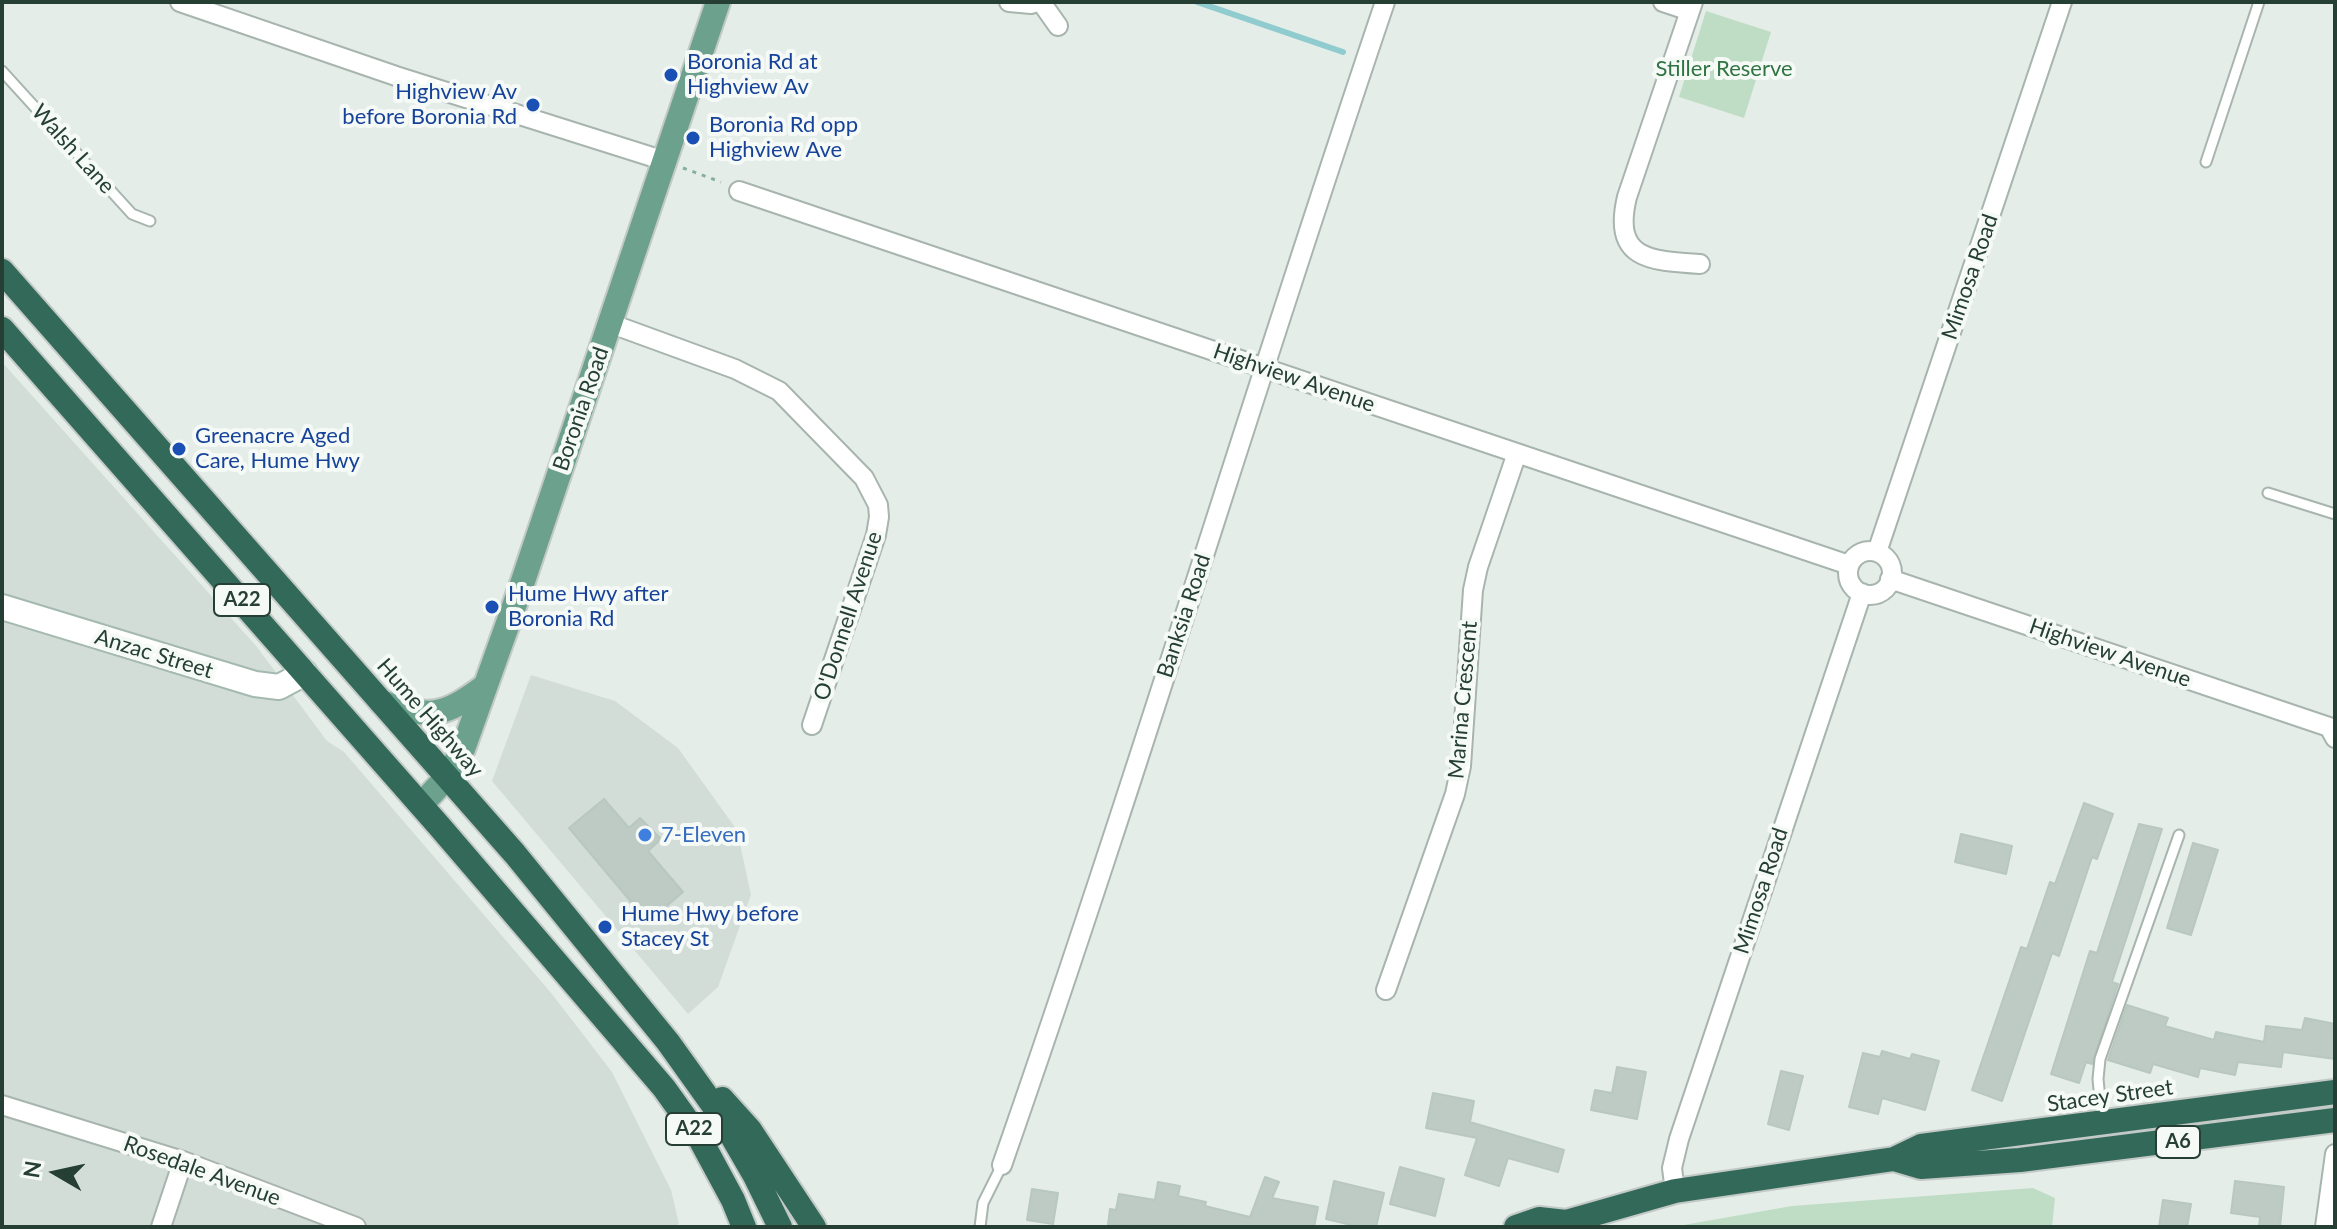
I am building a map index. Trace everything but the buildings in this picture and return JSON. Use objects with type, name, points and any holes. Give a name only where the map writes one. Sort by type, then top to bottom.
[{"type":"highway","name":"Hume Highway","points":[[2,271],[515,854],[668,1042],[718,1112],[780,1227]]},
{"type":"highway","name":"A22","points":[[2,329],[421,805],[670,1096],[717,1168],[744,1227]]},
{"type":"highway","points":[[668,1042],[750,1130],[814,1227]]},
{"type":"highway","name":"Stacey Street","points":[[1514,1226],[1539,1219],[1563,1224],[1675,1191],[1894,1159],[1921,1146],[2335,1092]]},
{"type":"highway","name":"Stacey Street","points":[[1894,1159],[1921,1167],[2020,1160],[2335,1120]]},
{"type":"main road","name":"Boronia Road","points":[[421,805],[447,777],[463,749],[718,2]]},
{"type":"main road","points":[[381,702],[410,713],[433,713],[458,706],[485,686]]},
{"type":"street","points":[[180,2],[396,76],[665,161]]},
{"type":"street","points":[[1009,2],[1039,2],[1058,26]]},
{"type":"street","name":"Banksia Road","points":[[1002,1165],[1053,1021],[1326,174],[1385,2]]},
{"type":"street","points":[[1663,2],[1691,6],[1615,235],[1635,251],[1649,257],[1700,264]]},
{"type":"street","name":"Mimosa Road","points":[[1877,552],[2062,2]]},
{"type":"street","name":"Highview Avenue","points":[[739,191],[1849,565]]},
{"type":"street","name":"O'Donnell Avenue","points":[[609,323],[747,373],[779,391],[824,434],[873,492],[879,517],[876,535],[812,725]]},
{"type":"street","name":"Marina Crescent","points":[[1386,990],[1455,794],[1462,755],[1473,590],[1517,453]]},
{"type":"street","points":[[1877,552],[1889,563],[1890,579],[1880,592],[1862,593],[1849,579],[1849,565],[1860,553],[1877,552]]},
{"type":"street","name":"Highview Avenue","points":[[1890,579],[2333,729]]},
{"type":"street","name":"Mimosa Road","points":[[1675,1191],[1674,1154],[1862,593]]},
{"type":"street","name":"Anzac Street","points":[[2,607],[255,684],[279,687],[305,673]]},
{"type":"street","name":"Rosedale Avenue","points":[[2,1105],[183,1161],[356,1227]]},
{"type":"street","points":[[2325,1227],[2335,1154]]},
{"type":"street","points":[[161,1227],[183,1161]]},
{"type":"lane","points":[[2206,162],[2259,2]]},
{"type":"lane","name":"Walsh Lane","points":[[2,71],[132,214],[150,221]]},
{"type":"lane","points":[[2268,493],[2335,514]]},
{"type":"lane","points":[[2102,1124],[2098,1079],[2100,1059],[2179,835]]},
{"type":"lane","name":"Banksia Road","points":[[980,1227],[983,1203],[1002,1165]]},
{"type":"path","points":[[665,161],[712,176],[739,191]]},
{"type":"shaded area","points":[[2,362],[257,647],[327,741],[344,752],[552,994],[612,1072],[671,1190],[679,1224],[673,1227],[2,1227]]},
{"type":"shaded area","points":[[531,675],[615,701],[678,748],[737,830],[751,895],[718,987],[688,1014],[492,781]]},
{"type":"green space","name":"Stiller Reserve","points":[[1706,11],[1771,32],[1744,118],[1679,97]]},
{"type":"green space","points":[[2033,1188],[2055,1198],[2052,1227],[1672,1227],[1792,1206]]},
{"type":"waterway","points":[[1197,2],[1343,52]]},
{"type":"place","name":"Boronia Rd at Highview Av","points":[[671,75]]},
{"type":"place","name":"Highview Av before Boronia Rd","points":[[533,105]]},
{"type":"place","name":"Boronia Rd opp Highview Ave","points":[[693,138]]},
{"type":"place","name":"Greenacre Aged Care, Hume Hwy","points":[[179,449]]},
{"type":"place","name":"Hume Hwy after Boronia Rd","points":[[492,607]]},
{"type":"place","name":"7-Eleven","points":[[645,835]]},
{"type":"place","name":"Hume Hwy before Stacey St","points":[[605,927]]}]
